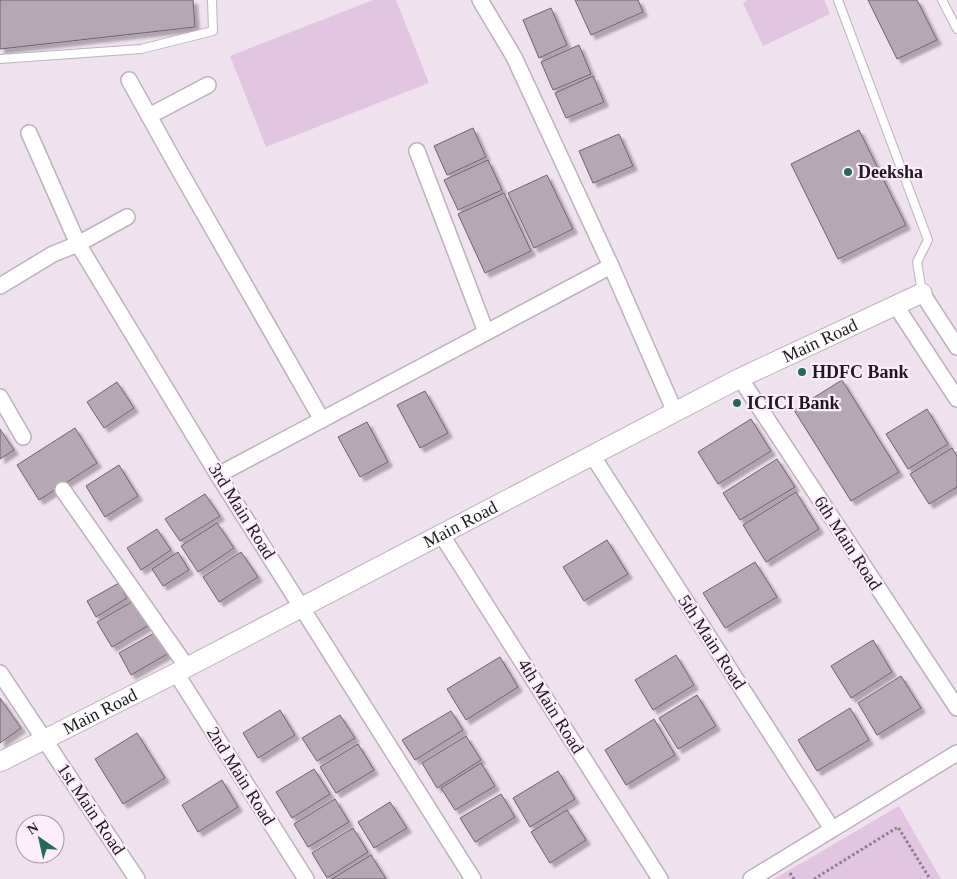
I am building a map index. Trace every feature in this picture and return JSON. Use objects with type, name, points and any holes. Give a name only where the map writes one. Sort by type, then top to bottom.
[{"type":"street","points":[[480,0],[514,57],[611,266],[675,412]]},
{"type":"street","points":[[129,80],[322,420]]},
{"type":"street","points":[[149,116],[208,85]]},
{"type":"street","name":"3rd Main Road","points":[[30,133],[78,244],[218,475],[473,879]]},
{"type":"street","points":[[417,151],[486,332]]},
{"type":"street","points":[[0,286],[53,254],[78,244],[127,217]]},
{"type":"street","points":[[218,475],[611,266]]},
{"type":"street","points":[[922,293],[957,347]]},
{"type":"street","name":"Main Road","points":[[0,762],[44,738],[182,670],[740,378],[922,293]]},
{"type":"street","points":[[896,306],[957,400]]},
{"type":"street","name":"6th Main Road","points":[[740,378],[957,708]]},
{"type":"street","points":[[0,396],[23,438]]},
{"type":"street","name":"5th Main Road","points":[[592,455],[832,829]]},
{"type":"street","name":"2nd Main Road","points":[[63,490],[182,670],[306,879]]},
{"type":"street","name":"4th Main Road","points":[[441,534],[660,879]]},
{"type":"street","name":"1st Main Road","points":[[0,672],[137,879]]},
{"type":"street","points":[[751,879],[957,753]]},
{"type":"lane","points":[[0,59],[141,49],[213,31],[212,0]]},
{"type":"lane","points":[[838,0],[928,240],[917,262],[922,293]]},
{"type":"lane","points":[[942,0],[954,15],[957,29]]},
{"type":"path","points":[[814,879],[898,827],[929,877],[923,879]]},
{"type":"shaded area","points":[[373,0],[396,0],[429,83],[266,147],[230,56]]},
{"type":"shaded area","points":[[748,0],[824,0],[830,14],[763,46],[743,3]]},
{"type":"shaded area","points":[[899,806],[941,879],[774,879]]},
{"type":"building","points":[[0,0],[193,0],[195,27],[0,49]]},
{"type":"building","points":[[575,0],[638,0],[643,12],[591,35]]},
{"type":"building","points":[[868,0],[917,0],[937,40],[897,59]]},
{"type":"building","points":[[551,8],[567,45],[539,58],[523,20]]},
{"type":"building","points":[[579,45],[591,74],[553,90],[541,62]]},
{"type":"building","points":[[593,76],[604,102],[566,118],[555,93]]},
{"type":"building","points":[[473,128],[486,157],[447,175],[434,146]]},
{"type":"building","points":[[859,130],[906,225],[838,259],[791,164]]},
{"type":"building","points":[[619,134],[633,166],[593,183],[579,151]]},
{"type":"building","points":[[488,160],[502,190],[458,210],[444,180]]},
{"type":"building","points":[[547,175],[573,229],[534,248],[508,193]]},
{"type":"building","points":[[504,193],[531,251],[485,273],[458,214]]},
{"type":"building","points":[[842,380],[899,472],[851,501],[794,410]]},
{"type":"building","points":[[117,382],[134,408],[104,428],[87,402]]},
{"type":"building","points":[[425,391],[448,433],[420,448],[397,405]]},
{"type":"building","points":[[927,409],[948,444],[908,469],[886,434]]},
{"type":"building","points":[[751,419],[771,451],[718,484],[698,452]]},
{"type":"building","points":[[367,422],[388,462],[360,477],[338,437]]},
{"type":"building","points":[[75,428],[97,463],[39,500],[17,465]]},
{"type":"building","points":[[0,429],[14,450],[0,459]]},
{"type":"building","points":[[952,448],[957,456],[957,487],[929,504],[910,474]]},
{"type":"building","points":[[777,459],[795,487],[740,520],[723,493]]},
{"type":"building","points":[[119,465],[138,496],[105,517],[86,486]]},
{"type":"building","points":[[796,492],[819,529],[766,562],[743,525]]},
{"type":"building","points":[[205,494],[220,516],[180,541],[165,519]]},
{"type":"building","points":[[217,523],[234,548],[198,572],[181,546]]},
{"type":"building","points":[[157,529],[171,550],[141,570],[127,548]]},
{"type":"building","points":[[607,540],[628,574],[584,601],[563,567]]},
{"type":"building","points":[[178,552],[189,570],[163,586],[152,569]]},
{"type":"building","points":[[241,552],[258,577],[219,602],[203,577]]},
{"type":"building","points":[[755,562],[777,597],[725,628],[703,593]]},
{"type":"building","points":[[119,583],[127,598],[96,617],[87,601]]},
{"type":"building","points":[[135,600],[149,625],[112,647],[97,622]]},
{"type":"building","points":[[156,632],[169,653],[131,675],[119,653]]},
{"type":"building","points":[[873,640],[892,672],[851,698],[831,666]]},
{"type":"building","points":[[676,655],[694,685],[653,710],[635,680]]},
{"type":"building","points":[[500,657],[518,687],[466,720],[447,689]]},
{"type":"building","points":[[901,676],[921,708],[877,735],[858,703]]},
{"type":"building","points":[[697,695],[716,726],[678,749],[659,718]]},
{"type":"building","points":[[0,698],[21,728],[0,743]]},
{"type":"building","points":[[850,708],[869,740],[817,771],[798,740]]},
{"type":"building","points":[[280,710],[295,735],[258,758],[243,733]]},
{"type":"building","points":[[451,711],[463,730],[415,760],[402,740]]},
{"type":"building","points":[[340,715],[355,738],[317,761],[302,738]]},
{"type":"building","points":[[654,719],[675,755],[626,785],[605,750]]},
{"type":"building","points":[[137,733],[165,778],[123,804],[95,759]]},
{"type":"building","points":[[466,736],[481,760],[437,788],[422,763]]},
{"type":"building","points":[[358,744],[374,770],[336,793],[320,767]]},
{"type":"building","points":[[481,763],[495,786],[455,810],[441,788]]},
{"type":"building","points":[[314,769],[330,794],[292,818],[276,792]]},
{"type":"building","points":[[558,771],[575,799],[530,827],[513,798]]},
{"type":"building","points":[[222,780],[238,807],[198,832],[182,805]]},
{"type":"building","points":[[501,794],[515,817],[475,842],[460,818]]},
{"type":"building","points":[[335,799],[349,822],[308,847],[294,824]]},
{"type":"building","points":[[390,802],[407,828],[374,848],[358,822]]},
{"type":"building","points":[[567,810],[586,840],[550,863],[531,832]]},
{"type":"building","points":[[353,828],[368,852],[327,878],[312,853]]},
{"type":"building","points":[[371,855],[386,879],[332,879]]},
{"type":"place","name":"Deeksha","points":[[848,172]]},
{"type":"place","name":"HDFC Bank","points":[[802,372]]},
{"type":"place","name":"ICICI Bank","points":[[737,403]]}]
